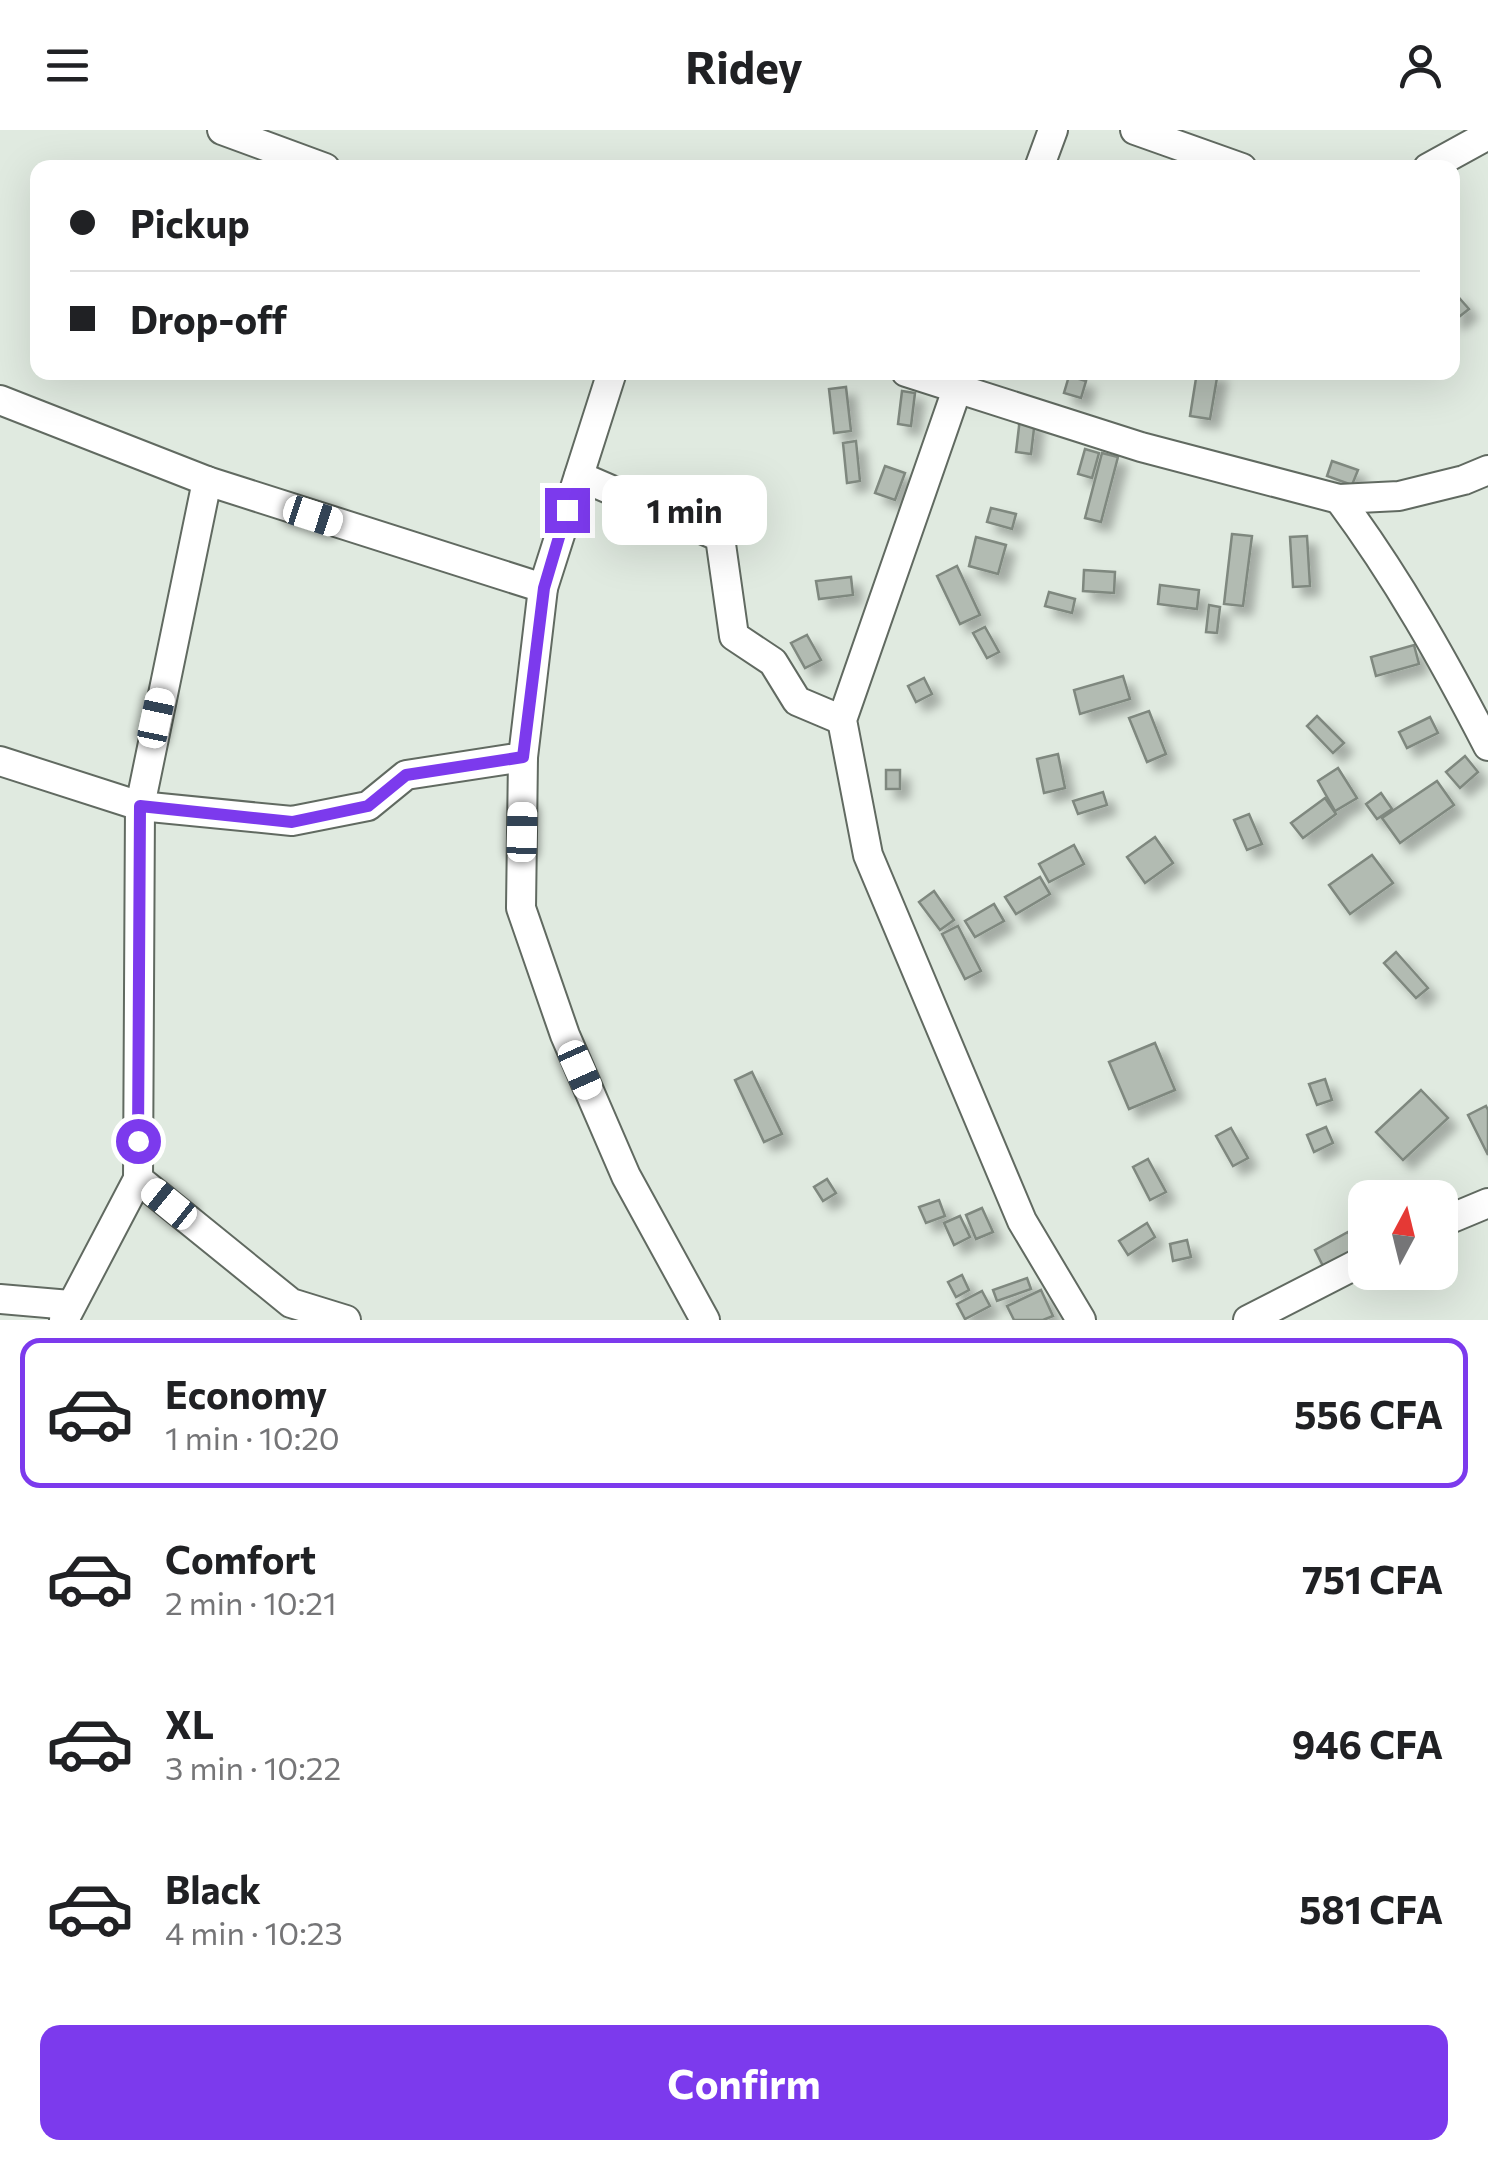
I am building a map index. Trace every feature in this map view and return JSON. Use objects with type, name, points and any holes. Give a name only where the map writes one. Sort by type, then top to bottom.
[{"type":"street","points":[[222,130],[303,160]]},
{"type":"street","points":[[1042,160],[1053,130]]},
{"type":"street","points":[[1135,130],[1219,160]]},
{"type":"street","points":[[1443,160],[1488,136]]},
{"type":"street","points":[[609,380],[544,588],[523,757],[521,908],[565,1035],[626,1176],[705,1320]]},
{"type":"street","points":[[1081,1320],[1022,1221],[868,855],[842,720],[960,382],[1142,447],[1340,499],[1399,496],[1488,470]]},
{"type":"street","points":[[0,400],[207,481],[544,588]]},
{"type":"street","points":[[579,476],[720,537],[734,636],[772,662],[797,701],[842,720]]},
{"type":"street","points":[[0,1300],[67,1313],[138,1179],[140,806],[207,481]]},
{"type":"street","points":[[1340,499],[1385,561],[1432,637],[1488,746]]},
{"type":"street","points":[[0,761],[140,806],[292,822],[368,806],[406,775],[523,757]]},
{"type":"street","points":[[138,1179],[292,1303],[346,1320]]},
{"type":"street","points":[[1458,1216],[1488,1203]]},
{"type":"street","points":[[1248,1320],[1348,1269]]},
{"type":"building","points":[[1460,299],[1469,309],[1460,316]]},
{"type":"building","points":[[1068,380],[1086,381],[1081,398],[1064,393]]},
{"type":"building","points":[[1196,380],[1217,380],[1210,419],[1190,416]]},
{"type":"building","points":[[846,387],[851,431],[834,433],[829,389]]},
{"type":"building","points":[[902,391],[915,393],[911,426],[898,424]]},
{"type":"building","points":[[1020,418],[1035,420],[1031,454],[1016,452]]},
{"type":"building","points":[[856,441],[860,481],[847,483],[843,443]]},
{"type":"building","points":[[1085,449],[1099,453],[1092,478],[1078,474]]},
{"type":"building","points":[[1102,453],[1118,457],[1101,522],[1085,518]]},
{"type":"building","points":[[1332,461],[1358,470],[1352,485],[1327,476]]},
{"type":"building","points":[[885,466],[905,473],[895,500],[875,493]]},
{"type":"building","points":[[991,508],[1016,514],[1012,529],[987,522]]},
{"type":"building","points":[[1232,534],[1252,536],[1243,606],[1224,604]]},
{"type":"building","points":[[1307,536],[1310,586],[1293,587],[1290,537]]},
{"type":"building","points":[[976,537],[1006,545],[998,574],[969,566]]},
{"type":"building","points":[[957,566],[980,615],[960,624],[937,576]]},
{"type":"building","points":[[1084,570],[1115,572],[1114,593],[1083,591]]},
{"type":"building","points":[[851,577],[853,595],[819,599],[816,581]]},
{"type":"building","points":[[1160,585],[1199,590],[1197,609],[1158,604]]},
{"type":"building","points":[[1049,592],[1075,599],[1072,613],[1045,606]]},
{"type":"building","points":[[1209,605],[1220,607],[1217,633],[1206,632]]},
{"type":"building","points":[[985,627],[999,652],[987,658],[973,633]]},
{"type":"building","points":[[807,635],[821,660],[805,668],[791,643]]},
{"type":"building","points":[[1414,645],[1419,664],[1376,676],[1371,657]]},
{"type":"building","points":[[1123,676],[1130,699],[1080,714],[1074,690]]},
{"type":"building","points":[[924,678],[932,694],[916,702],[908,686]]},
{"type":"building","points":[[1149,711],[1166,754],[1147,762],[1129,718]]},
{"type":"building","points":[[1317,716],[1344,743],[1333,753],[1307,726]]},
{"type":"building","points":[[1430,717],[1438,733],[1407,748],[1399,732]]},
{"type":"building","points":[[1058,754],[1065,788],[1044,793],[1037,759]]},
{"type":"building","points":[[1465,756],[1478,772],[1460,788],[1446,772]]},
{"type":"building","points":[[1338,768],[1357,798],[1335,811],[1318,781]]},
{"type":"building","points":[[886,770],[900,770],[900,789],[886,789]]},
{"type":"building","points":[[1437,781],[1454,805],[1400,843],[1382,818]]},
{"type":"building","points":[[1103,792],[1107,805],[1078,814],[1073,801]]},
{"type":"building","points":[[1381,793],[1392,809],[1377,819],[1366,804]]},
{"type":"building","points":[[1325,798],[1336,814],[1303,838],[1291,823]]},
{"type":"building","points":[[1249,814],[1262,844],[1247,850],[1234,820]]},
{"type":"building","points":[[1155,837],[1173,863],[1145,883],[1127,857]]},
{"type":"building","points":[[1074,845],[1084,864],[1049,882],[1039,864]]},
{"type":"building","points":[[1372,855],[1393,883],[1350,914],[1329,885]]},
{"type":"building","points":[[1040,877],[1050,894],[1016,914],[1005,897]]},
{"type":"building","points":[[934,891],[954,920],[940,930],[919,902]]},
{"type":"building","points":[[994,904],[1004,921],[975,937],[965,921]]},
{"type":"building","points":[[958,926],[981,971],[965,979],[942,934]]},
{"type":"building","points":[[1396,952],[1428,988],[1416,998],[1384,963]]},
{"type":"building","points":[[1155,1043],[1175,1090],[1129,1109],[1109,1062]]},
{"type":"building","points":[[752,1072],[782,1134],[764,1142],[735,1080]]},
{"type":"building","points":[[1325,1079],[1332,1100],[1317,1105],[1309,1084]]},
{"type":"building","points":[[1421,1090],[1448,1118],[1403,1160],[1376,1132]]},
{"type":"building","points":[[1486,1106],[1488,1110],[1488,1155],[1468,1115]]},
{"type":"building","points":[[1326,1127],[1333,1143],[1314,1152],[1307,1135]]},
{"type":"building","points":[[1231,1128],[1248,1158],[1233,1166],[1216,1136]]},
{"type":"building","points":[[1148,1159],[1166,1192],[1150,1200],[1133,1167]]},
{"type":"building","points":[[827,1179],[836,1193],[823,1201],[814,1187]]},
{"type":"building","points":[[939,1200],[945,1216],[926,1223],[919,1207]]},
{"type":"building","points":[[982,1208],[993,1232],[976,1239],[966,1215]]},
{"type":"building","points":[[960,1216],[970,1237],[954,1245],[944,1223]]},
{"type":"building","points":[[1147,1223],[1155,1237],[1128,1255],[1119,1241]]},
{"type":"building","points":[[1348,1232],[1348,1256],[1324,1268],[1315,1250]]},
{"type":"building","points":[[1187,1240],[1191,1257],[1173,1261],[1170,1244]]},
{"type":"building","points":[[962,1275],[969,1290],[956,1297],[948,1282]]},
{"type":"building","points":[[1027,1278],[1031,1289],[997,1301],[993,1290]]},
{"type":"building","points":[[1041,1290],[1053,1316],[1014,1320],[1007,1306]]},
{"type":"building","points":[[982,1291],[990,1306],[965,1319],[957,1304]]},
{"type":"route","points":[[138,1141],[140,806],[292,822],[368,806],[406,775],[523,757],[544,588],[567,510]]}]
